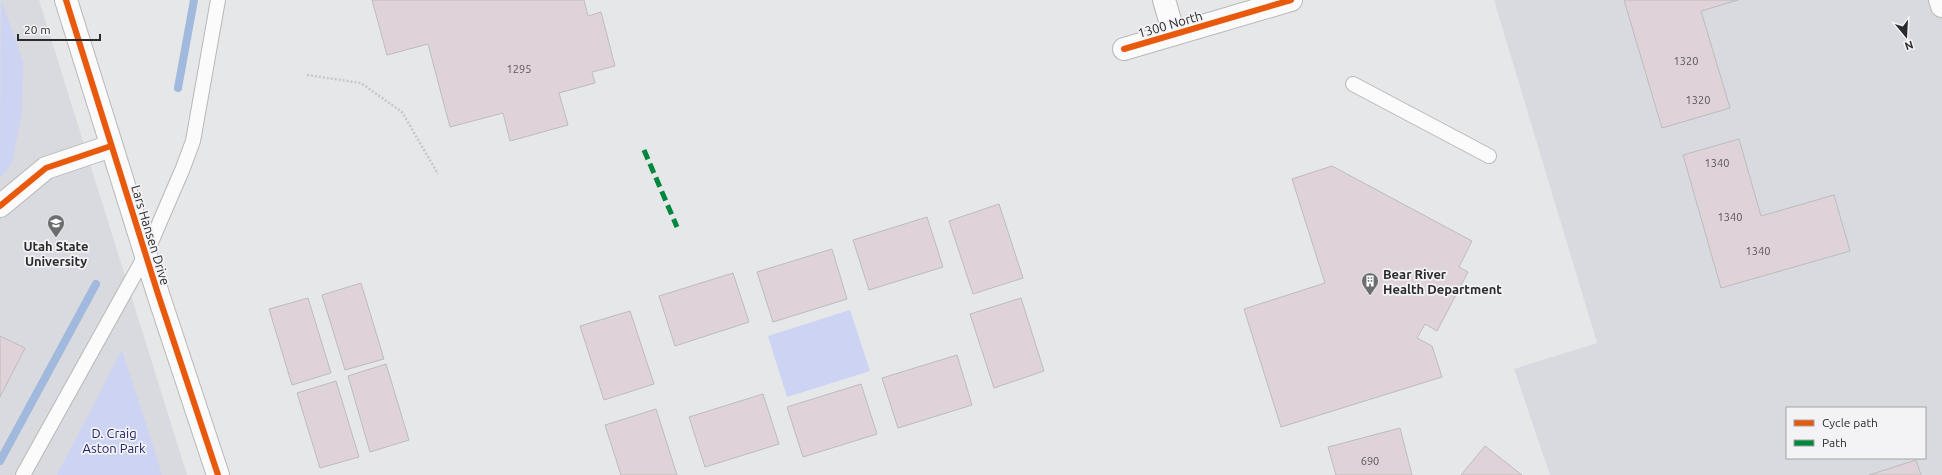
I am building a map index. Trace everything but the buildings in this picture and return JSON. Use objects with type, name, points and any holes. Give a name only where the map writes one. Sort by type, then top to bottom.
[{"type":"main road","name":"Lars Hansen Drive","points":[[66,0],[111,146],[218,475]]},
{"type":"main road","points":[[1164,0],[1174,34]]},
{"type":"main road","name":"1300 North","points":[[1124,49],[1291,0]]},
{"type":"main road","points":[[1940,0],[1942,6]]},
{"type":"main road","points":[[0,206],[46,168],[111,146]]},
{"type":"lane","points":[[22,475],[146,254],[183,168],[193,141],[218,0]]},
{"type":"lane","points":[[1353,84],[1489,156]]},
{"type":"path","points":[[307,75],[361,83],[402,112],[438,174]]},
{"type":"shaded area","name":"Utah State University","points":[[0,0],[39,0],[187,475],[0,475]]},
{"type":"shaded area","points":[[1494,0],[1942,0],[1942,475],[1550,475],[1514,369],[1597,343]]},
{"type":"green space","points":[[1,0],[23,62],[22,112],[12,163],[0,178]]},
{"type":"green space","points":[[850,310],[870,371],[787,397],[768,336]]},
{"type":"green space","name":"D. Craig Aston Park","points":[[122,350],[162,475],[57,475]]},
{"type":"waterway","points":[[178,88],[194,0]]},
{"type":"waterway","points":[[0,461],[96,284]]},
{"type":"marked path","points":[[644,150],[677,227]]},
{"type":"cycle path","points":[[66,0],[158,294],[218,475]]},
{"type":"cycle path","points":[[1124,49],[1291,0]]},
{"type":"cycle path","points":[[0,206],[46,168],[111,146]]},
{"type":"place","name":"Utah State University","points":[[56,238]]},
{"type":"place","name":"Bear River Health Department","points":[[1370,296]]}]
